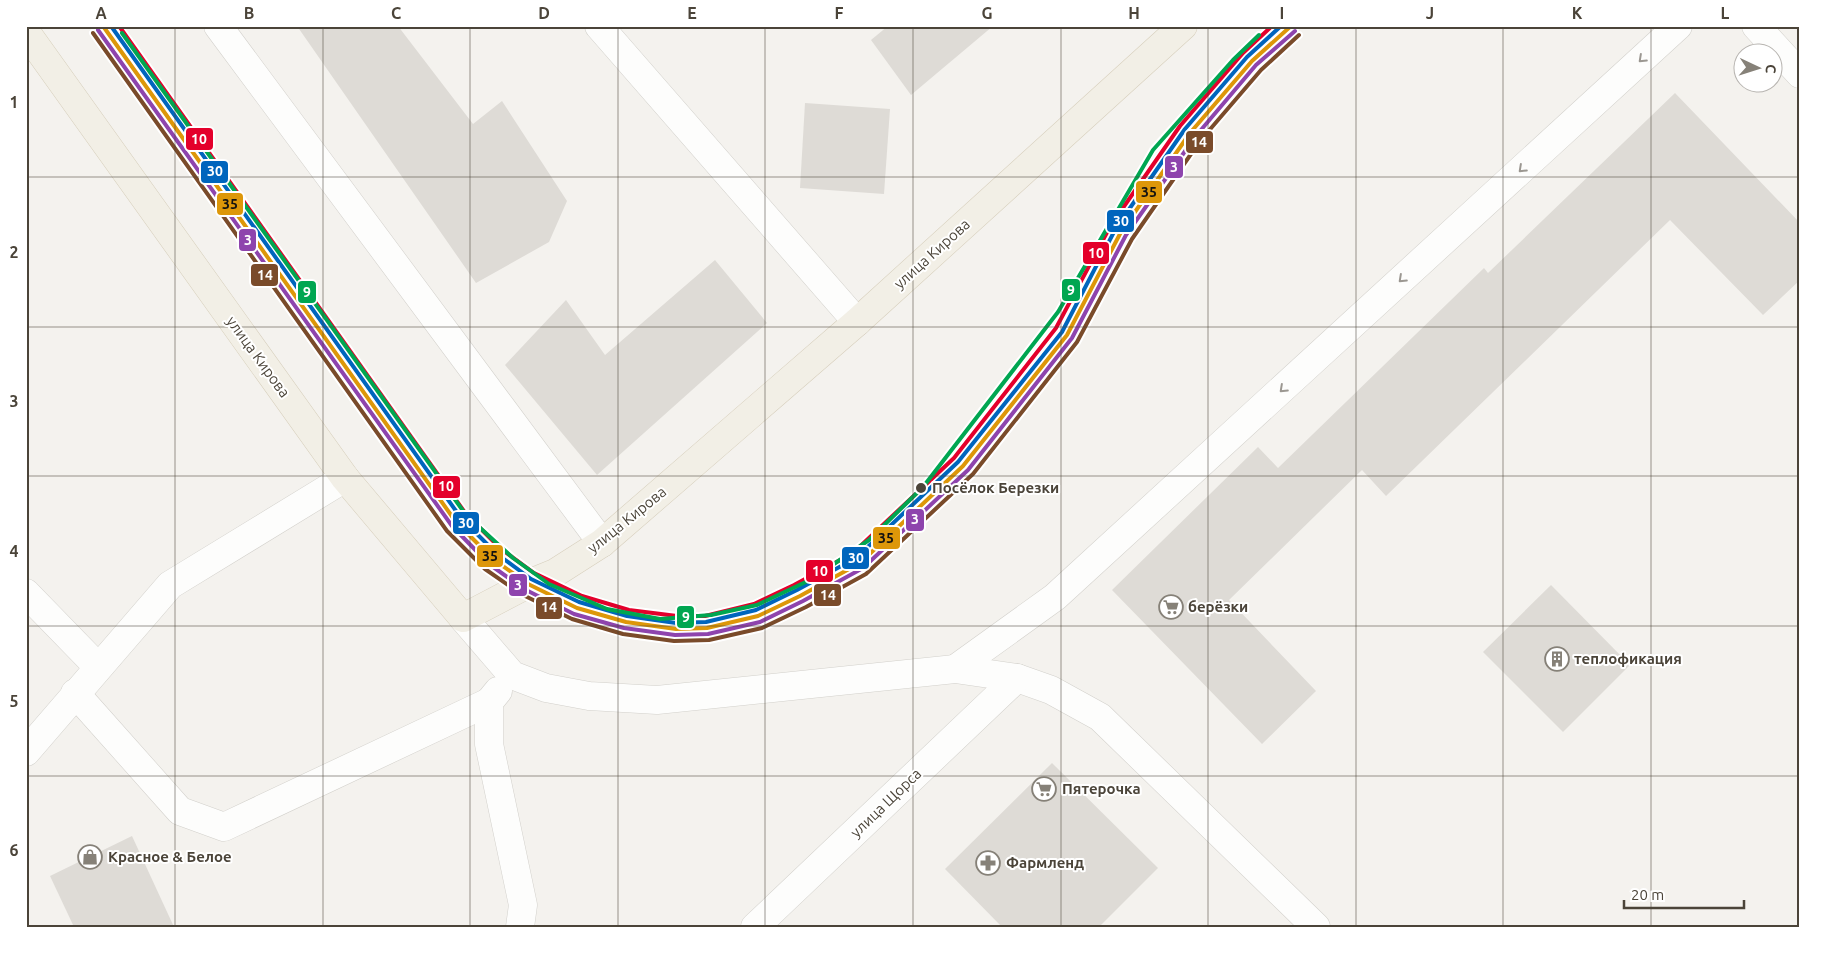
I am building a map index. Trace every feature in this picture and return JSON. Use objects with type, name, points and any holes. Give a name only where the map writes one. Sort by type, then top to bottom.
[{"type":"main road","name":"улица Кирова","points":[[26,32],[345,478],[463,618],[555,572],[602,543],[857,322],[1184,26]]},
{"type":"street","points":[[218,26],[602,543]]},
{"type":"street","points":[[599,26],[857,322]]},
{"type":"street","points":[[955,669],[1055,597],[1678,26]]},
{"type":"street","points":[[1756,26],[1800,74]]},
{"type":"street","points":[[28,745],[170,585],[345,478]]},
{"type":"street","points":[[26,593],[98,667]]},
{"type":"street","points":[[463,618],[512,675],[546,688],[589,696],[657,700],[955,669],[1017,678],[1052,690],[1100,717],[1316,927]]},
{"type":"street","points":[[76,693],[180,811],[224,827],[489,702],[512,675]]},
{"type":"street","name":"улица Щорса","points":[[755,927],[1017,678]]},
{"type":"street","points":[[489,702],[489,744],[523,905],[520,927]]},
{"type":"building","points":[[297,26],[398,26],[473,124],[502,101],[567,201],[549,242],[476,283]]},
{"type":"building","points":[[888,26],[993,26],[911,95],[871,40]]},
{"type":"building","points":[[1675,93],[1800,223],[1800,280],[1763,315],[1670,220],[1386,496],[1362,470],[1229,600],[1316,691],[1262,744],[1112,590],[1258,447],[1278,468],[1484,268],[1488,273]]},
{"type":"building","points":[[805,103],[890,109],[884,194],[800,188]]},
{"type":"building","points":[[715,260],[767,323],[597,475],[505,365],[566,300],[605,355]]},
{"type":"building","name":"теплофикация","points":[[1551,585],[1630,665],[1563,732],[1483,652]]},
{"type":"building","points":[[1052,763],[1158,868],[1099,927],[1002,927],[945,869]]},
{"type":"building","points":[[132,836],[174,927],[74,927],[50,876]]},
{"type":"transit line","name":"35","points":[[103,26],[456,522],[493,559],[528,584],[577,608],[626,622],[676,629],[707,628],[758,616],[800,596],[860,563],[963,466],[1067,335],[1121,232],[1190,133],[1252,61],[1291,26]]},
{"type":"transit line","name":"30","points":[[111,26],[461,518],[497,554],[531,579],[579,602],[627,616],[676,623],[706,622],[756,610],[856,558],[958,462],[1062,332],[1116,228],[1185,129],[1247,57],[1281,26]]},
{"type":"transit line","name":"10","points":[[119,26],[466,514],[501,549],[534,573],[582,596],[629,610],[677,616],[705,616],[754,604],[853,553],[954,458],[1056,328],[1111,225],[1180,126],[1243,53],[1272,26]]},
{"type":"transit line","name":"3","points":[[98,30],[452,526],[489,564],[524,589],[574,614],[624,628],[675,635],[708,634],[760,622],[863,568],[968,470],[1072,338],[1126,235],[1195,137],[1256,65],[1295,31]]},
{"type":"transit line","name":"14","points":[[93,33],[447,531],[485,569],[521,594],[572,619],[623,634],[674,641],[709,640],[762,628],[806,607],[866,574],[973,474],[1077,342],[1132,239],[1200,141],[1261,70],[1299,35]]},
{"type":"transit line","name":"9","points":[[122,33],[466,515],[513,558],[549,584],[607,609],[660,619],[711,615],[757,605],[812,579],[869,540],[923,487],[1058,312],[1153,150],[1233,60],[1259,35]]},
{"type":"place","name":"Посёлок Березки","points":[[921,488]]},
{"type":"place","name":"берёзки","points":[[1171,607]]},
{"type":"place","name":"теплофикация","points":[[1557,659]]},
{"type":"place","name":"Пятерочка","points":[[1044,789]]},
{"type":"place","name":"Красное & Белое","points":[[90,857]]},
{"type":"place","name":"Фармленд","points":[[988,863]]}]
